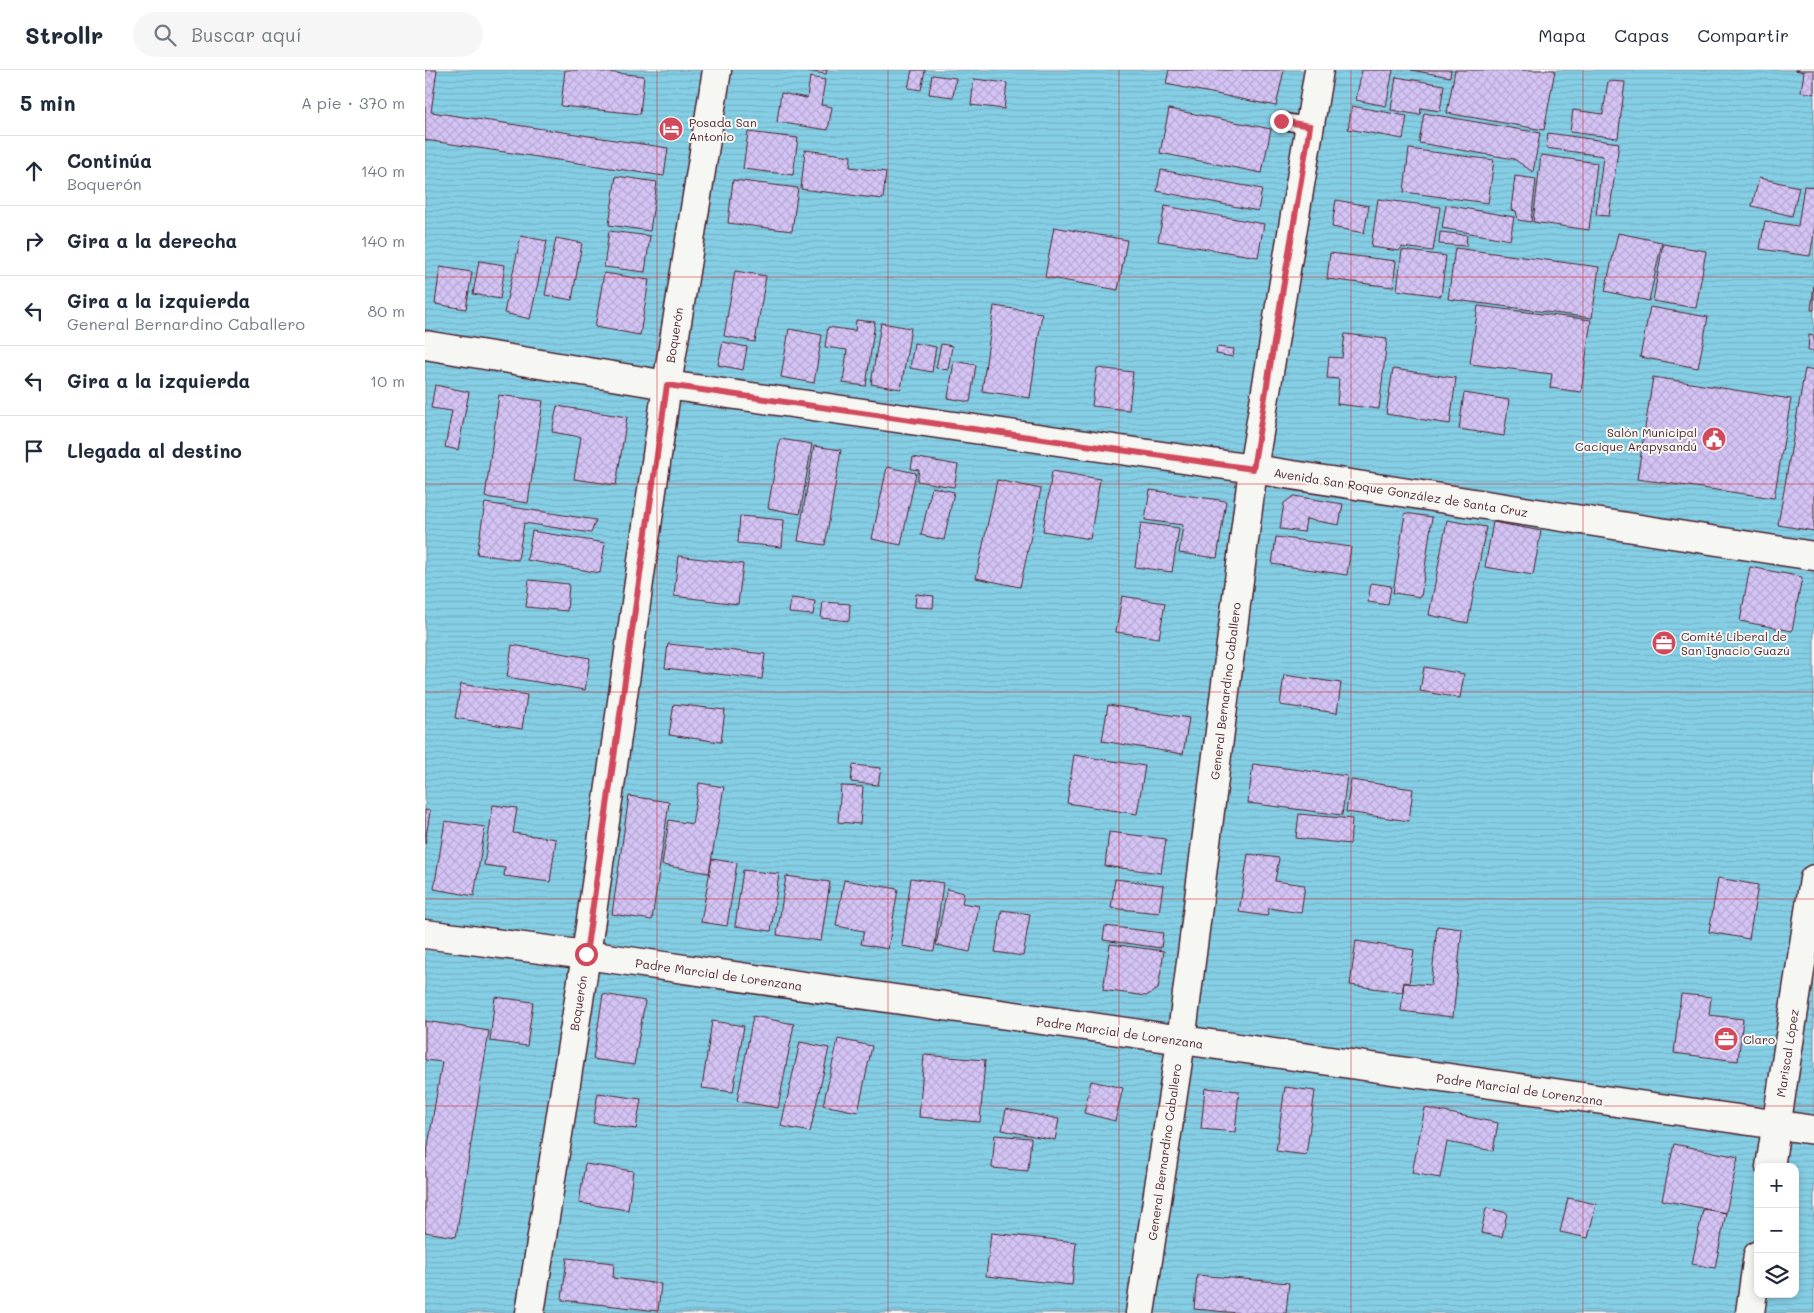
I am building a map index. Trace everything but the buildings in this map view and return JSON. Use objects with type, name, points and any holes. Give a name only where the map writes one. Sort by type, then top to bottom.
[{"type":"street","name":"Boquerón","points":[[530,1313],[586,954],[667,385],[717,70]]},
{"type":"street","name":"General Bernardino Caballero","points":[[1140,1313],[1181,1041],[1253,469],[1319,70]]},
{"type":"street","name":"Avenida San Roque González de Santa Cruz","points":[[425,345],[667,385],[1253,469],[1814,556]]},
{"type":"street","name":"Mariscal López","points":[[1771,1163],[1814,879]]},
{"type":"street","name":"Padre Marcial de Lorenzana","points":[[425,934],[586,954],[1181,1041],[1814,1130]]},
{"type":"street","points":[[1750,1313],[1754,1284]]},
{"type":"lane","points":[[1281,121],[1310,126]]},
{"type":"water","points":[[425,70],[1814,70],[1814,1313],[425,1313]]},
{"type":"place","name":"Posada San Antonio","points":[[671,129]]},
{"type":"place","name":"Salón Municipal Cacique Arapysandú","points":[[1714,439]]},
{"type":"place","name":"Comité Liberal de San Ignacio Guazú","points":[[1664,643]]},
{"type":"place","name":"Claro","points":[[1726,1039]]},
{"type":"route","points":[[586,954],[667,385],[1253,469],[1310,126],[1281,121]]}]
